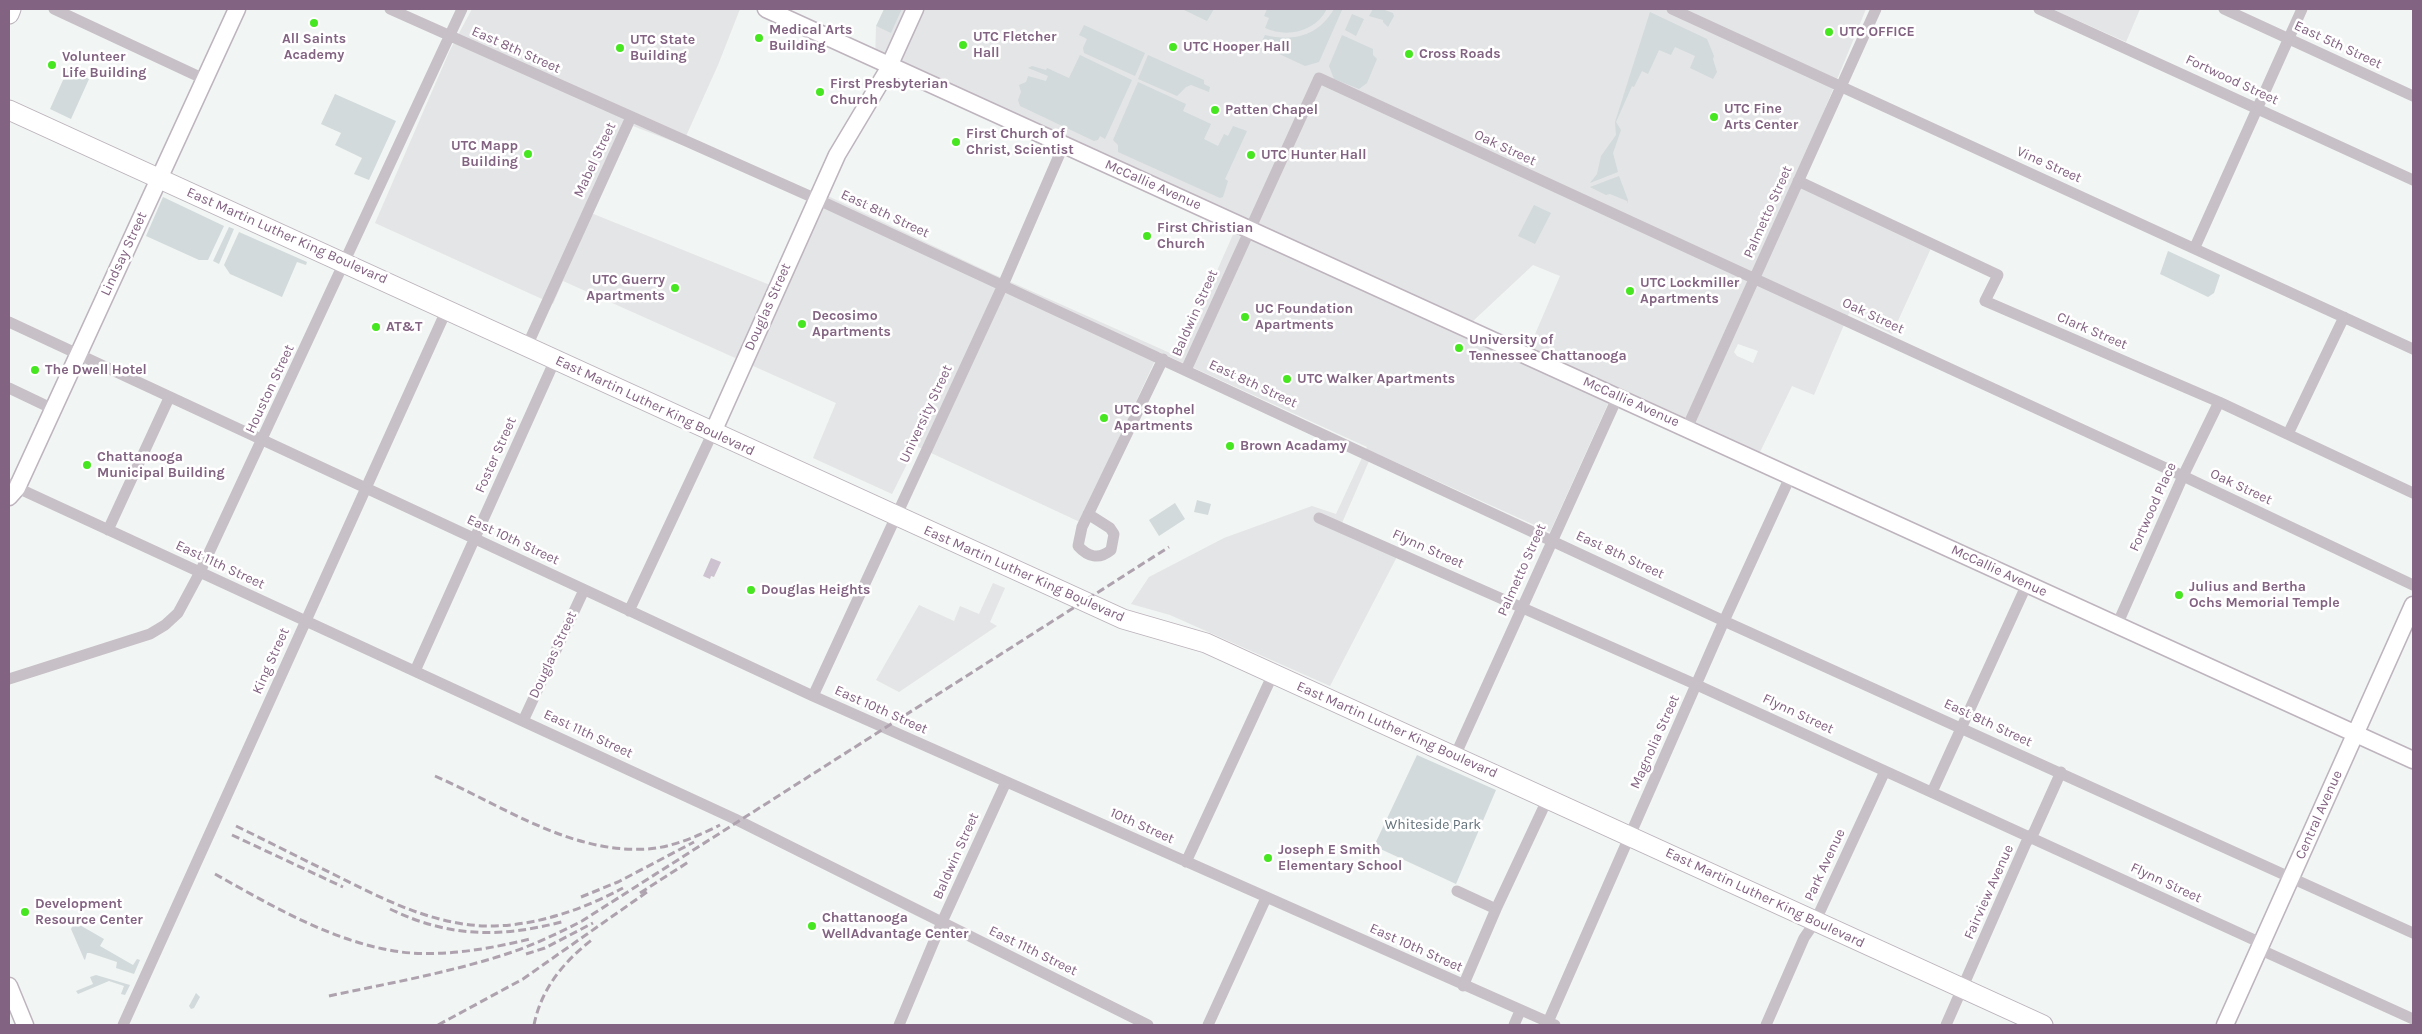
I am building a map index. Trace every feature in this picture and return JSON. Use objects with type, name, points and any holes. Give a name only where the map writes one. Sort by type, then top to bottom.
[{"type":"main road","points":[[9,14],[11,9]]},
{"type":"main road","name":"Lindsay Street","points":[[12,490],[53,409],[237,9]]},
{"type":"main road","name":"McCallie Avenue","points":[[766,9],[2413,760]]},
{"type":"main road","name":"Douglas Street","points":[[713,432],[837,155],[890,65],[915,9]]},
{"type":"main road","name":"East Martin Luther King Boulevard","points":[[9,110],[1123,619],[1206,643],[2043,1025]]},
{"type":"main road","name":"Central Avenue","points":[[2225,1025],[2413,605]]},
{"type":"main road","points":[[9,986],[25,1025]]},
{"type":"street","points":[[54,9],[204,79]]},
{"type":"street","name":"East 8th Street","points":[[390,9],[631,117]]},
{"type":"street","name":"Houston Street","points":[[12,675],[150,634],[165,625],[178,613],[200,572],[462,9]]},
{"type":"street","name":"Vine Street","points":[[1672,9],[2195,247],[2413,349]]},
{"type":"street","name":"Palmetto Street","points":[[1687,428],[1839,86],[1876,9]]},
{"type":"street","name":"Fortwood Street","points":[[2039,9],[2413,180]]},
{"type":"street","name":"East 5th Street","points":[[2224,9],[2413,96]]},
{"type":"street","points":[[2195,247],[2302,9]]},
{"type":"street","name":"Baldwin Street","points":[[1186,370],[1319,78]]},
{"type":"street","name":"Oak Street","points":[[1319,78],[2183,476],[2413,585]]},
{"type":"street","name":"Mabel Street","points":[[527,346],[631,117],[816,199]]},
{"type":"street","name":"University Street","points":[[813,696],[1003,286],[1064,144]]},
{"type":"street","name":"Clark Street","points":[[1798,181],[1998,276],[1985,301],[2220,402],[2413,493]]},
{"type":"street","name":"East 8th Street","points":[[816,199],[1553,539],[1724,620],[2061,772],[2290,879],[2413,932]]},
{"type":"street","name":"King Street","points":[[123,1025],[447,309]]},
{"type":"street","points":[[2288,434],[2344,317]]},
{"type":"street","name":"East 10th Street","points":[[9,322],[813,696],[1006,782]]},
{"type":"street","points":[[1088,514],[1163,359]]},
{"type":"street","name":"Foster Street","points":[[415,671],[555,360]]},
{"type":"street","points":[[9,388],[53,409]]},
{"type":"street","name":"Palmetto Street","points":[[1455,756],[1618,396]]},
{"type":"street","points":[[108,530],[169,398]]},
{"type":"street","name":"Fortwood Place","points":[[2117,625],[2183,476],[2220,402]]},
{"type":"street","name":"Douglas Street","points":[[629,611],[713,432]]},
{"type":"street","name":"Magnolia Street","points":[[1552,1024],[1630,835],[1724,620],[1791,475]]},
{"type":"street","name":"East 11th Street","points":[[12,490],[108,530],[735,818],[1148,1025]]},
{"type":"street","name":"Flynn Street","points":[[1319,518],[1697,684],[1932,792],[2413,1019]]},
{"type":"street","points":[[1932,792],[2027,584]]},
{"type":"street","name":"Douglas Street","points":[[523,721],[584,590]]},
{"type":"street","points":[[1186,862],[1273,674]]},
{"type":"street","name":"Park Avenue","points":[[1766,1025],[1804,938],[1815,922],[1885,771]]},
{"type":"street","name":"Fairview Avenue","points":[[1946,1025],[2061,772]]},
{"type":"street","name":"Baldwin Street","points":[[899,1025],[942,922],[1006,782]]},
{"type":"street","name":"10th Street","points":[[1006,782],[1266,898]]},
{"type":"street","points":[[1463,986],[1496,909],[1548,798]]},
{"type":"street","points":[[1457,890],[1496,909]]},
{"type":"street","points":[[1208,1025],[1266,898]]},
{"type":"street","name":"East 10th Street","points":[[1266,898],[1552,1024]]},
{"type":"street","points":[[1514,1025],[1520,1011]]},
{"type":"shaded area","name":"University of Tennessee Chattanooga","points":[[472,9],[740,9],[718,65],[682,145],[633,126],[591,213],[770,285],[813,189],[993,274],[1179,357],[1235,230],[875,66],[876,26],[891,32],[902,9],[1866,9],[1794,184],[1932,246],[1892,334],[1849,313],[1814,395],[1792,386],[1760,452],[1616,386],[1550,532],[1373,452],[1342,523],[1401,549],[1330,686],[1170,615],[1131,604],[1149,577],[1224,538],[1312,506],[1336,514],[1367,447],[1159,352],[1080,522],[916,446],[892,494],[813,458],[836,403],[563,281],[553,304],[375,223],[450,50]],"holes":[[[1533,265],[1560,276],[1530,346],[1472,322]],[[1738,344],[1758,351],[1753,363],[1737,356],[1734,352]]]},
{"type":"shaded area","points":[[2052,9],[2140,9],[2126,42]]},
{"type":"shaded area","points":[[711,558],[721,562],[714,577],[711,576],[710,579],[703,576]]},
{"type":"shaded area","points":[[993,583],[1005,588],[990,622],[997,626],[899,692],[876,680],[919,605],[954,621],[960,606],[979,614]]},
{"type":"green space","points":[[884,9],[902,9],[891,33],[876,26]]},
{"type":"green space","points":[[1182,9],[1214,9],[1207,21]]},
{"type":"green space","points":[[1267,9],[1327,9],[1322,17],[1308,28],[1300,31],[1282,32],[1265,28],[1269,18],[1264,16]]},
{"type":"green space","points":[[1334,9],[1342,10],[1319,62],[1305,66],[1260,45],[1265,35],[1286,38],[1304,35],[1313,31],[1328,18]]},
{"type":"green space","points":[[1373,9],[1382,9],[1393,13],[1394,16],[1388,27],[1383,20],[1369,16]]},
{"type":"green space","points":[[1650,12],[1707,39],[1714,56],[1713,59],[1717,72],[1713,79],[1690,68],[1695,56],[1675,47],[1671,55],[1659,50],[1648,74],[1642,71],[1634,87],[1632,86],[1616,122],[1621,130],[1613,153],[1618,172],[1590,183],[1597,174],[1601,156],[1616,135],[1615,122]]},
{"type":"green space","points":[[1352,14],[1364,19],[1356,36],[1345,30]]},
{"type":"green space","points":[[1084,25],[1145,53],[1135,76],[1084,53],[1083,48],[1087,39],[1079,35]]},
{"type":"green space","points":[[1342,35],[1373,49],[1373,55],[1377,59],[1367,83],[1359,89],[1334,79],[1329,66]]},
{"type":"green space","points":[[1080,55],[1132,80],[1105,139],[1100,136],[1098,140],[1094,141],[1020,106],[1018,100],[1021,92],[1019,85],[1026,82],[1028,76],[1046,81],[1048,76],[1028,68],[1032,66],[1046,70],[1047,68],[1069,78]]},
{"type":"green space","points":[[1148,55],[1204,80],[1204,84],[1210,87],[1209,92],[1191,85],[1186,87],[1177,96],[1138,79]]},
{"type":"green space","points":[[68,69],[89,79],[71,119],[50,109]]},
{"type":"green space","points":[[1138,82],[1186,104],[1183,111],[1211,124],[1204,139],[1218,146],[1224,134],[1228,136],[1233,126],[1247,131],[1225,179],[1228,181],[1223,197],[1220,198],[1118,152],[1118,145],[1113,140]]},
{"type":"green space","points":[[335,94],[396,121],[369,180],[354,174],[362,158],[335,145],[341,133],[321,124]]},
{"type":"green space","points":[[1619,176],[1628,200],[1627,204],[1627,201],[1610,194],[1606,195],[1590,187]]},
{"type":"green space","points":[[163,197],[224,226],[208,260],[199,260],[146,236]]},
{"type":"green space","points":[[1534,205],[1551,213],[1535,244],[1518,236]]},
{"type":"green space","points":[[229,227],[234,229],[219,264],[213,261]]},
{"type":"green space","points":[[239,232],[307,262],[306,265],[297,262],[282,297],[230,274],[224,265]]},
{"type":"green space","points":[[2168,251],[2220,275],[2214,293],[2208,297],[2160,274]]},
{"type":"green space","points":[[1197,500],[1211,504],[1208,515],[1194,512]]},
{"type":"green space","points":[[1175,503],[1185,519],[1159,536],[1149,520]]},
{"type":"green space","name":"Whiteside Park","points":[[1417,755],[1496,790],[1456,884],[1374,846]]},
{"type":"green space","points":[[78,924],[104,939],[100,946],[133,965],[137,959],[140,960],[134,974],[116,968],[117,962],[90,953],[87,953],[85,960],[71,929],[73,925]]},
{"type":"green space","points":[[96,975],[130,985],[125,995],[121,994],[124,986],[109,981],[78,994],[76,991],[93,984],[90,977]]},
{"type":"green space","points":[[196,993],[200,997],[194,1008],[191,1009],[189,1006]]},
{"type":"railway","points":[[329,996],[434,974],[497,957],[541,941],[582,921],[1169,547]]},
{"type":"railway","points":[[435,776],[538,826],[592,844],[620,849],[648,849],[667,846],[720,825]]},
{"type":"railway","points":[[236,826],[389,901],[446,921],[485,926],[521,924],[557,916],[623,888]]},
{"type":"railway","points":[[232,835],[343,887]]},
{"type":"railway","points":[[581,897],[618,882],[694,842]]},
{"type":"railway","points":[[640,893],[690,861]]},
{"type":"railway","points":[[215,874],[305,922],[352,941],[376,947],[401,952],[449,953],[482,949],[530,939]]},
{"type":"railway","points":[[438,1025],[523,979],[647,892]]},
{"type":"railway","points":[[390,909],[434,926],[476,932],[520,930],[565,921]]},
{"type":"railway","points":[[526,954],[545,948],[593,923]]},
{"type":"railway","points":[[534,1025],[542,999],[555,977],[563,966],[593,939]]},
{"type":"place","name":"All Saints Academy","points":[[314,23]]},
{"type":"place","name":"UTC OFFICE","points":[[1829,32]]},
{"type":"place","name":"Medical Arts Building","points":[[759,38]]},
{"type":"place","name":"UTC Fletcher Hall","points":[[963,45]]},
{"type":"place","name":"UTC Hooper Hall","points":[[1173,47]]},
{"type":"place","name":"UTC State Building","points":[[620,48]]},
{"type":"place","name":"Cross Roads","points":[[1409,54]]},
{"type":"place","name":"Volunteer Life Building","points":[[52,65]]},
{"type":"place","name":"First Presbyterian Church","points":[[820,92]]},
{"type":"place","name":"Patten Chapel","points":[[1215,110]]},
{"type":"place","name":"UTC Fine Arts Center","points":[[1714,117]]},
{"type":"place","name":"First Church of Christ, Scientist","points":[[956,142]]},
{"type":"place","name":"UTC Mapp Building","points":[[528,154]]},
{"type":"place","name":"UTC Hunter Hall","points":[[1251,155]]},
{"type":"place","name":"First Christian Church","points":[[1147,236]]},
{"type":"place","name":"UTC Guerry Apartments","points":[[675,288]]},
{"type":"place","name":"UTC Lockmiller Apartments","points":[[1630,291]]},
{"type":"place","name":"UC Foundation Apartments","points":[[1245,317]]},
{"type":"place","name":"Decosimo Apartments","points":[[802,324]]},
{"type":"place","name":"AT&T","points":[[376,327]]},
{"type":"place","name":"University of Tennessee Chattanooga","points":[[1459,348]]},
{"type":"place","name":"The Dwell Hotel","points":[[35,370]]},
{"type":"place","name":"UTC Walker Apartments","points":[[1287,379]]},
{"type":"place","name":"UTC Stophel Apartments","points":[[1104,418]]},
{"type":"place","name":"Brown Acadamy","points":[[1230,446]]},
{"type":"place","name":"Chattanooga Municipal Building","points":[[87,465]]},
{"type":"place","name":"Douglas Heights","points":[[751,590]]},
{"type":"place","name":"Julius and Bertha Ochs Memorial Temple","points":[[2179,595]]},
{"type":"place","name":"Joseph E Smith Elementary School","points":[[1268,858]]},
{"type":"place","name":"Development Resource Center","points":[[25,912]]},
{"type":"place","name":"Chattanooga WellAdvantage Center","points":[[812,926]]}]
